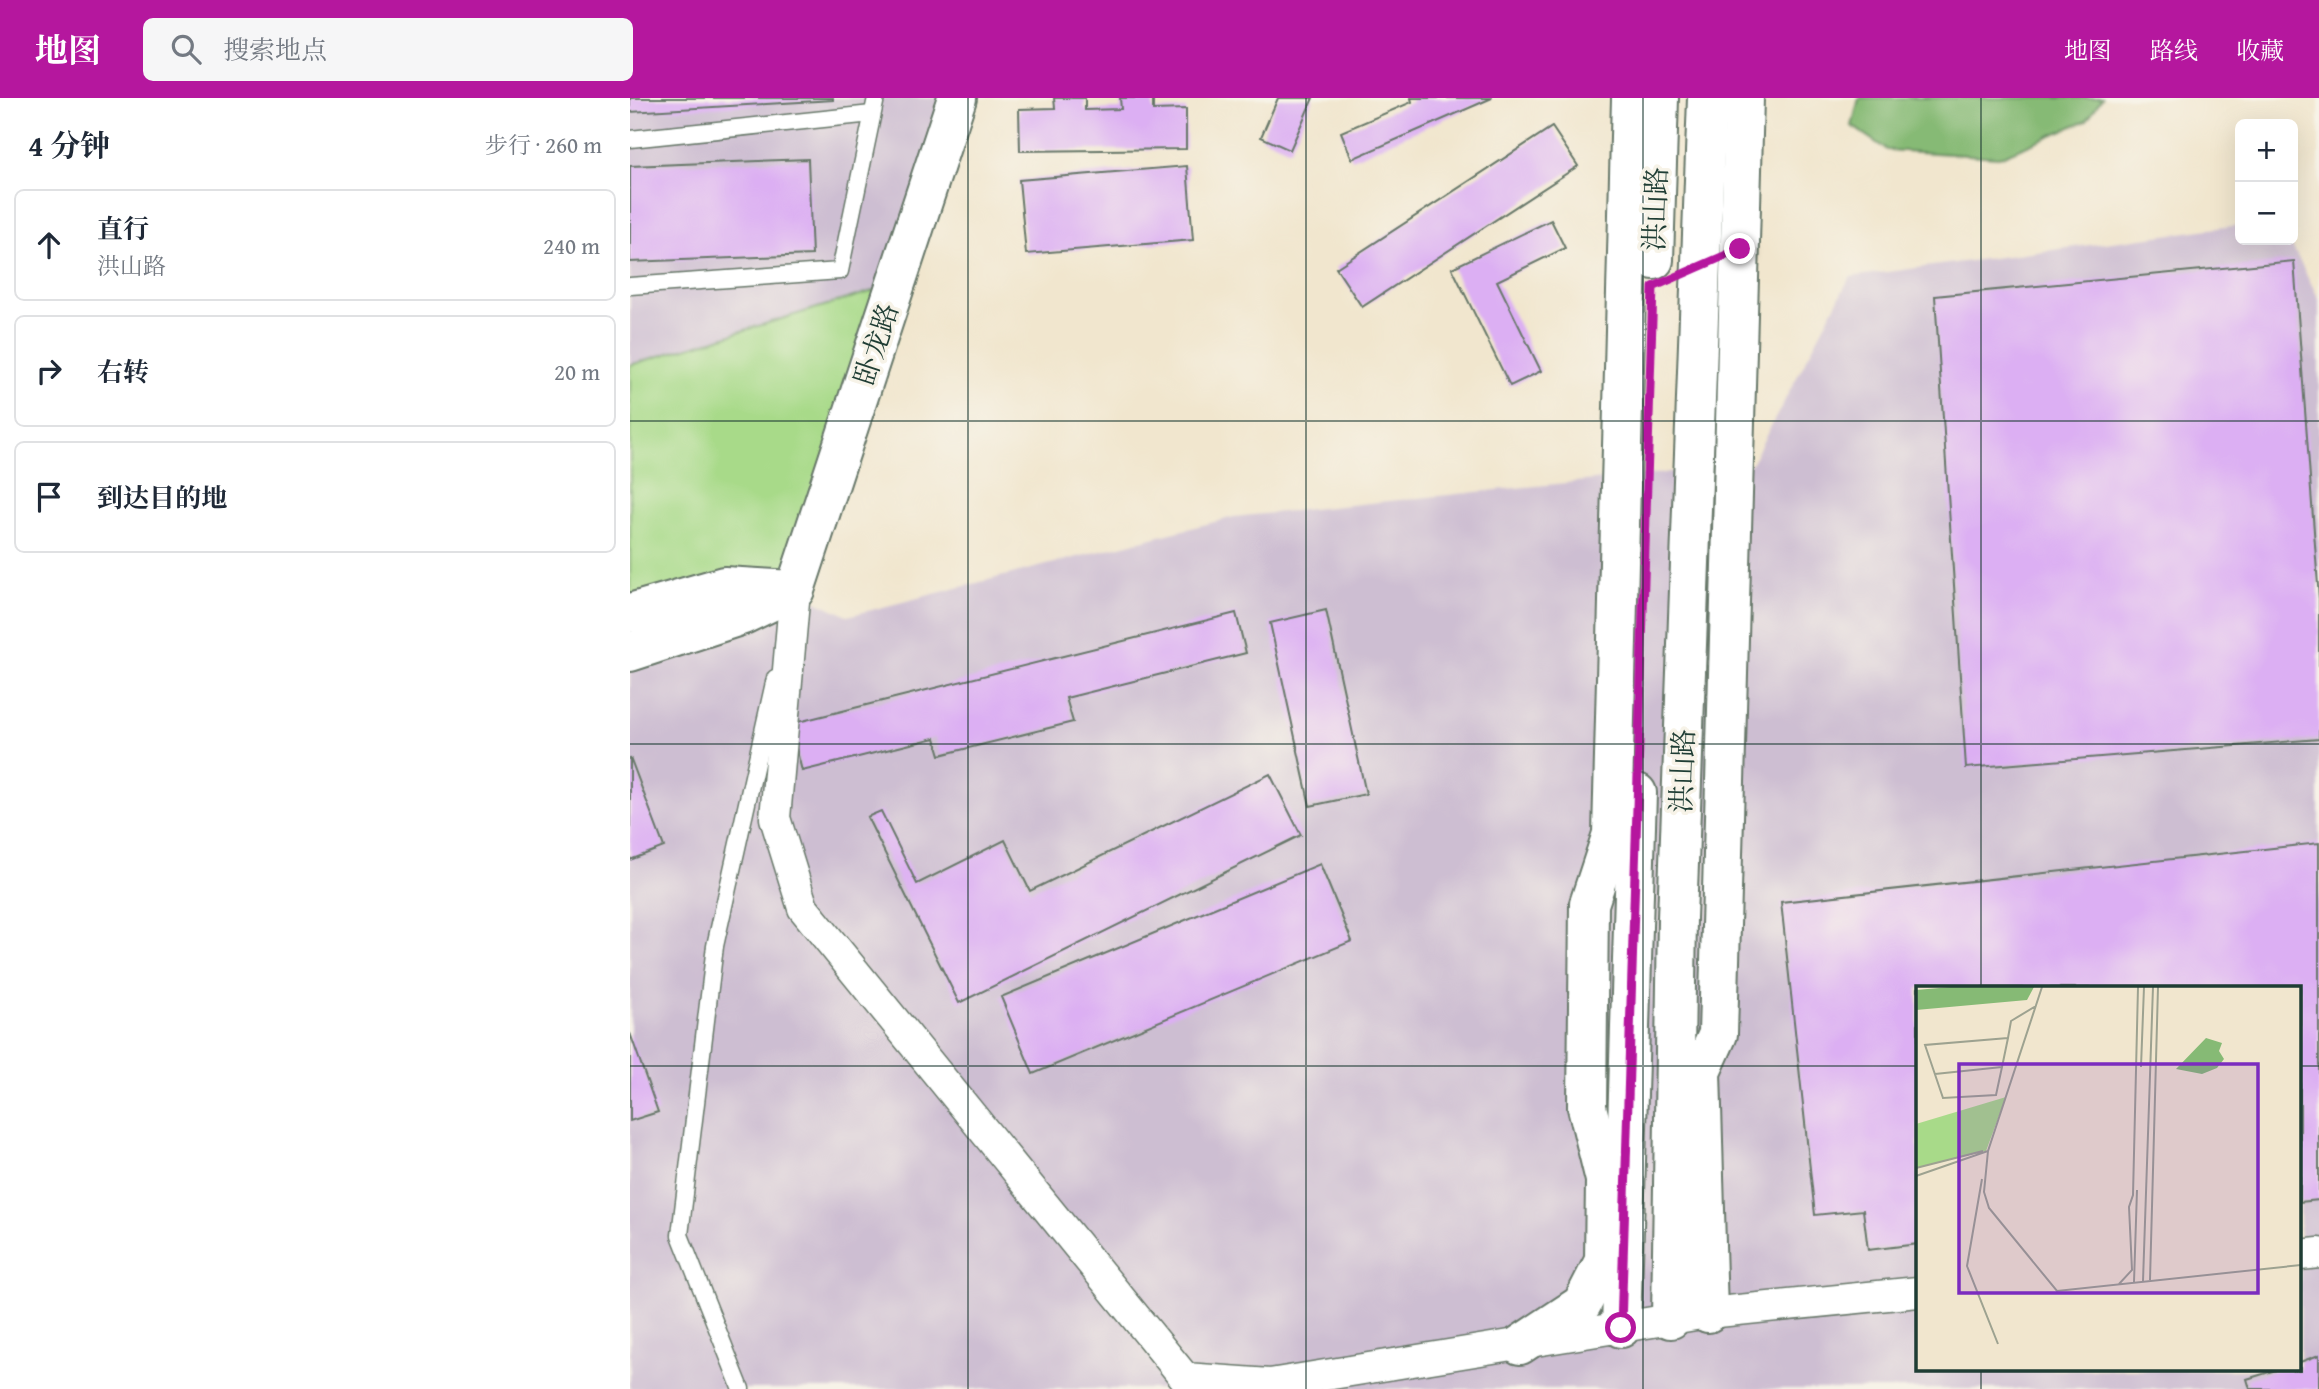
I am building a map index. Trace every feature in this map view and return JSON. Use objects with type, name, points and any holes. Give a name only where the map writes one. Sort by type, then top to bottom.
[{"type":"street","name":"卧龙路","points":[[795,590],[957,98]]},
{"type":"street","points":[[1520,1345],[1582,1304],[1604,1261],[1605,1180],[1587,1107],[1589,904],[1612,834],[1639,295],[1631,98]]},
{"type":"street","name":"洪山路","points":[[1621,1328],[1639,295],[1659,98]]},
{"type":"street","name":"洪山路","points":[[1690,1316],[1677,918],[1707,98]]},
{"type":"street","points":[[1690,1316],[1701,1072],[1718,1034],[1744,98]]},
{"type":"street","points":[[1639,295],[1740,249]]},
{"type":"street","points":[[630,613],[724,586],[795,590]]},
{"type":"street","points":[[630,652],[743,615],[795,590]]},
{"type":"street","points":[[795,590],[775,818],[803,908],[1185,1378],[1270,1384],[1690,1316],[1916,1292]]},
{"type":"lane","points":[[630,139],[874,106],[840,271],[630,286]]},
{"type":"lane","points":[[741,1389],[680,1235],[715,946],[795,590]]},
{"type":"shaded area","points":[[630,98],[957,98],[795,591],[848,616],[1234,517],[1751,464],[1850,277],[2235,226],[2235,245],[2292,245],[2319,299],[2319,1389],[630,1389]]},
{"type":"green space","points":[[1859,98],[2102,98],[2087,120],[1999,157],[1887,150],[1852,126]]},
{"type":"green space","points":[[896,284],[784,589],[630,613],[630,365]]},
{"type":"building","points":[[630,98],[833,98],[833,100],[630,112]]},
{"type":"building","points":[[1054,98],[1085,98],[1085,110],[1121,109],[1120,98],[1153,98],[1153,110],[1186,109],[1186,149],[1020,151],[1019,109],[1055,108]]},
{"type":"building","points":[[1278,98],[1313,98],[1290,150],[1261,137]]},
{"type":"building","points":[[1411,98],[1492,98],[1352,159],[1341,132],[1412,102]]},
{"type":"building","points":[[1552,127],[1578,166],[1362,307],[1336,268]]},
{"type":"building","points":[[808,159],[812,255],[630,262],[630,166]]},
{"type":"building","points":[[1187,166],[1193,240],[1026,254],[1019,180]]},
{"type":"building","points":[[1551,220],[1565,248],[1497,281],[1541,371],[1510,386],[1452,268]]},
{"type":"building","points":[[2294,261],[2319,599],[2319,739],[1966,768],[1935,296]]},
{"type":"building","points":[[1326,610],[1366,794],[1310,806],[1270,623]]},
{"type":"building","points":[[1236,613],[1246,653],[1066,698],[1073,722],[940,755],[935,738],[802,771],[790,724]]},
{"type":"building","points":[[630,757],[664,847],[630,860]]},
{"type":"building","points":[[1270,774],[1301,835],[959,1003],[867,817],[881,811],[917,884],[1005,840],[1030,891]]},
{"type":"building","points":[[2319,843],[2319,1200],[2302,1202],[2302,986],[1916,986],[1916,1244],[1868,1250],[1863,1210],[1815,1215],[1781,902]]},
{"type":"building","points":[[1320,864],[1352,941],[1033,1074],[1001,997]]},
{"type":"building","points":[[630,1033],[658,1112],[630,1121]]},
{"type":"building","points":[[2319,1355],[2319,1389],[2250,1389],[2247,1379],[2270,1372],[2302,1372],[2302,1361]]},
{"type":"route","points":[[1621,1328],[1653,287],[1740,249]]}]
